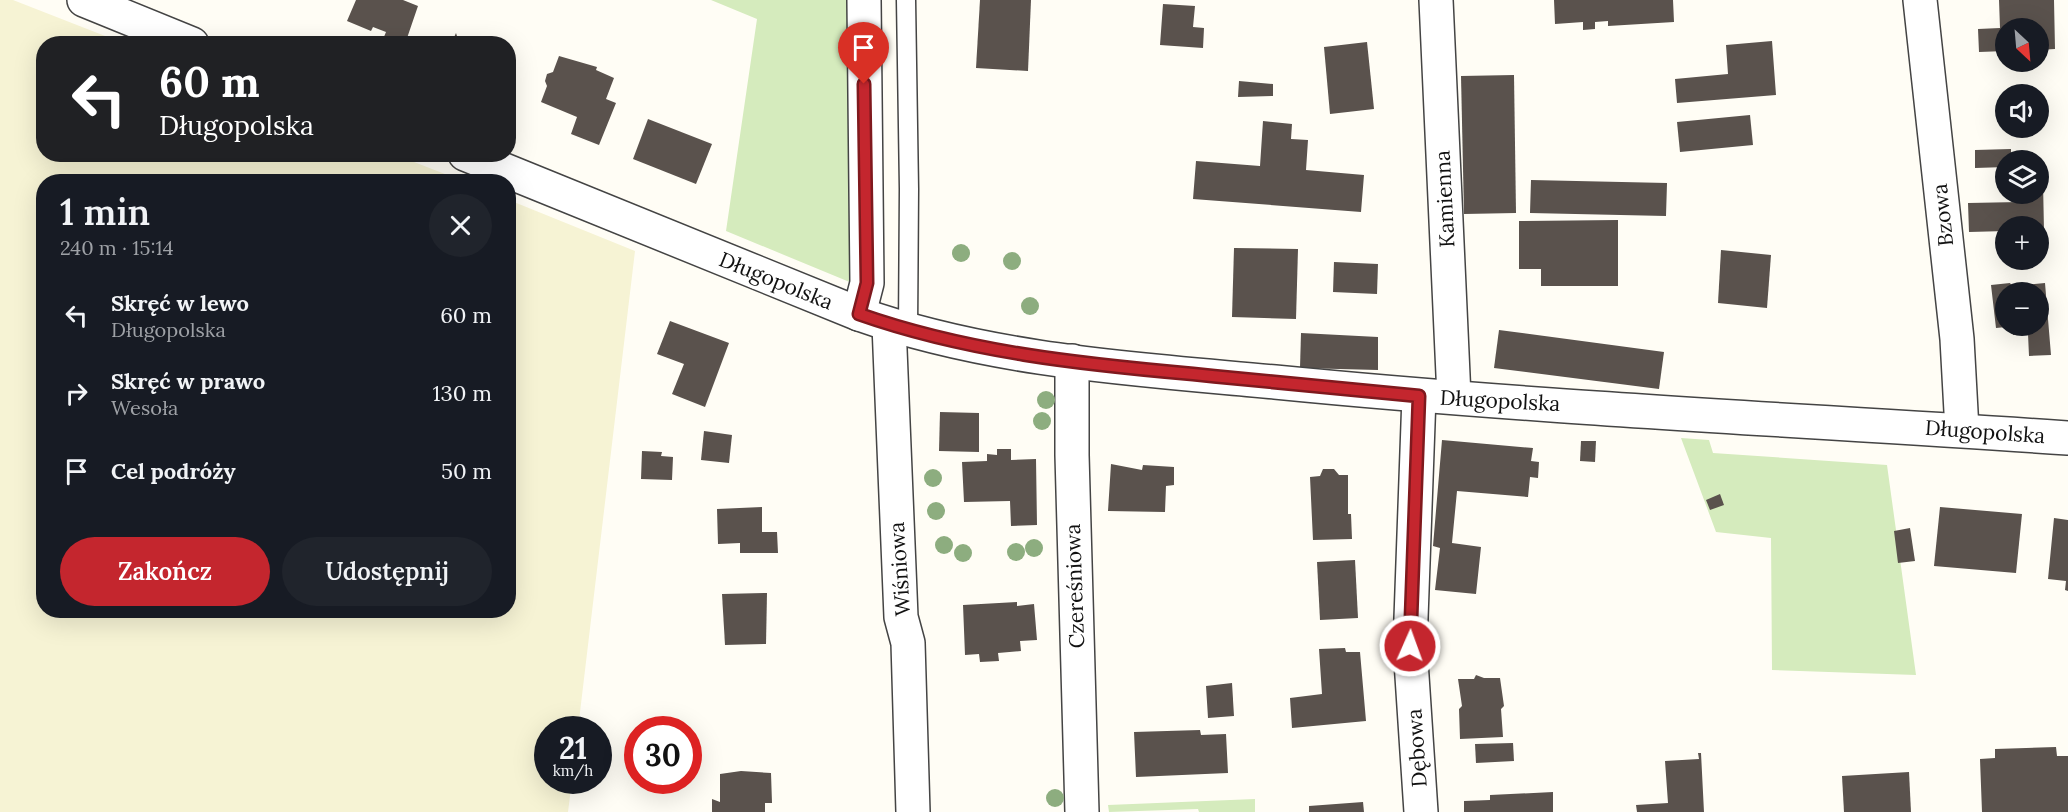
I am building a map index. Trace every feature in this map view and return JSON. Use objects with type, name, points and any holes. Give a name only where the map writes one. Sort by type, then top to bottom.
[{"type":"street","points":[[84,0],[172,36]]},
{"type":"street","name":"Wiśniowa","points":[[864,0],[867,283],[885,323],[901,617],[908,643],[913,812]]},
{"type":"street","name":"Kamienna","points":[[1436,0],[1454,397]]},
{"type":"street","name":"Bzowa","points":[[1920,0],[1957,339],[1962,430]]},
{"type":"street","name":"Długopolska","points":[[485,162],[515,174]]},
{"type":"street","name":"Długopolska","points":[[516,175],[885,323],[971,346],[1072,361],[1419,396],[2068,438]]},
{"type":"street","name":"Czereśniowa","points":[[1072,361],[1072,455],[1082,812]]},
{"type":"street","name":"Dębowa","points":[[1419,396],[1410,646],[1421,812]]},
{"type":"lane","points":[[885,323],[909,189],[906,0]]},
{"type":"shaded area","points":[[0,0],[13,0],[105,36],[36,36],[36,162],[414,162],[445,174],[36,174],[36,618],[516,618],[516,203],[635,251],[580,716],[534,716],[534,794],[570,794],[568,812],[0,812]]},
{"type":"green space","points":[[711,0],[848,0],[852,283],[726,231],[757,19]]},
{"type":"green space","points":[[1681,438],[1709,440],[1713,453],[1887,465],[1916,675],[1772,670],[1771,538],[1716,532]]},
{"type":"green space","points":[[1255,799],[1255,812],[1199,812],[1198,809],[1109,812],[1108,805]]},
{"type":"building","points":[[356,0],[403,0],[418,6],[408,36],[384,36],[386,32],[373,27],[371,31],[347,21]]},
{"type":"building","points":[[980,0],[1031,0],[1028,71],[976,68]]},
{"type":"building","points":[[1554,0],[1673,0],[1674,22],[1608,26],[1608,21],[1595,22],[1595,29],[1583,30],[1583,22],[1555,24]]},
{"type":"building","points":[[1999,0],[2054,0],[2055,49],[2049,49],[2049,18],[2000,18]]},
{"type":"building","points":[[1163,4],[1195,6],[1193,27],[1204,28],[1203,48],[1160,45]]},
{"type":"building","points":[[1995,28],[1995,51],[1979,52],[1978,29]]},
{"type":"building","points":[[1772,41],[1776,95],[1677,103],[1675,79],[1728,74],[1726,45]]},
{"type":"building","points":[[1367,42],[1374,109],[1330,114],[1324,47]]},
{"type":"building","points":[[559,56],[597,67],[596,70],[614,78],[606,99],[616,103],[599,145],[571,134],[577,117],[541,102],[547,86],[545,81],[547,74],[553,72]]},
{"type":"building","points":[[1514,75],[1516,213],[1464,214],[1461,76]]},
{"type":"building","points":[[1239,81],[1273,84],[1273,96],[1238,97]]},
{"type":"building","points":[[1750,115],[1753,145],[1680,152],[1677,122]]},
{"type":"building","points":[[648,119],[712,144],[696,184],[633,159]]},
{"type":"building","points":[[1263,121],[1292,124],[1291,139],[1308,140],[1306,170],[1364,175],[1361,212],[1193,199],[1196,161],[1260,166]]},
{"type":"building","points":[[2011,149],[1995,150],[1995,167],[1975,168],[1975,150]]},
{"type":"building","points":[[1531,180],[1667,183],[1666,216],[1530,213]]},
{"type":"building","points":[[1968,203],[2043,204],[2044,216],[1995,216],[1995,231],[1969,232]]},
{"type":"building","points":[[1618,220],[1618,286],[1541,286],[1541,269],[1519,269],[1519,221]]},
{"type":"building","points":[[1234,248],[1298,249],[1296,319],[1232,317]]},
{"type":"building","points":[[1721,250],[1771,255],[1767,308],[1718,303]]},
{"type":"building","points":[[1334,262],[1378,264],[1377,294],[1333,292]]},
{"type":"building","points":[[1991,285],[1995,285],[1995,319]]},
{"type":"building","points":[[670,321],[729,343],[705,407],[672,394],[684,364],[657,354]]},
{"type":"building","points":[[1499,330],[1664,352],[1659,389],[1494,368]]},
{"type":"building","points":[[2049,331],[2051,355],[2029,356],[2028,336],[2049,336]]},
{"type":"building","points":[[1301,333],[1378,337],[1378,370],[1300,368]]},
{"type":"building","points":[[940,412],[979,413],[979,452],[939,451]]},
{"type":"building","points":[[704,431],[732,435],[729,463],[701,460]]},
{"type":"building","points":[[1442,440],[1533,448],[1531,461],[1539,462],[1538,478],[1530,477],[1528,497],[1457,491],[1452,543],[1481,547],[1476,594],[1435,590],[1440,548],[1433,546]]},
{"type":"building","points":[[1581,441],[1596,441],[1595,462],[1580,461]]},
{"type":"building","points":[[997,449],[1011,449],[1011,460],[1036,459],[1037,525],[1011,526],[1010,501],[964,502],[962,462],[987,461],[987,454],[997,455]]},
{"type":"building","points":[[642,451],[662,452],[661,456],[673,457],[672,480],[641,479]]},
{"type":"building","points":[[1111,464],[1142,470],[1143,465],[1174,467],[1174,485],[1166,486],[1165,512],[1108,511]]},
{"type":"building","points":[[1323,469],[1334,469],[1339,475],[1348,475],[1348,514],[1351,514],[1352,539],[1313,540],[1310,477],[1320,476]]},
{"type":"building","points":[[1720,494],[1724,505],[1710,510],[1706,500]]},
{"type":"building","points":[[762,507],[762,532],[777,532],[778,553],[740,553],[740,543],[718,544],[717,509]]},
{"type":"building","points":[[1940,507],[2022,514],[2016,573],[1934,566]]},
{"type":"building","points":[[2054,518],[2068,520],[2068,591],[2065,590],[2066,581],[2048,579]]},
{"type":"building","points":[[1910,528],[1915,561],[1898,563],[1894,531]]},
{"type":"building","points":[[1355,560],[1358,618],[1320,620],[1317,562]]},
{"type":"building","points":[[767,593],[766,644],[725,645],[722,594]]},
{"type":"building","points":[[1017,602],[1017,606],[1034,604],[1037,640],[1020,641],[1021,651],[998,653],[999,661],[980,662],[979,654],[965,655],[963,605]]},
{"type":"building","points":[[1345,648],[1346,652],[1360,652],[1366,721],[1292,728],[1290,698],[1322,694],[1319,649]]},
{"type":"building","points":[[1476,675],[1484,678],[1500,678],[1504,706],[1501,709],[1503,737],[1460,739],[1459,709],[1462,706],[1458,679],[1474,679]]},
{"type":"building","points":[[1232,683],[1234,716],[1208,718],[1206,686]]},
{"type":"building","points":[[1200,730],[1201,735],[1226,734],[1228,773],[1136,777],[1134,732]]},
{"type":"building","points":[[1513,743],[1514,761],[1476,763],[1475,744]]},
{"type":"building","points":[[2056,747],[2057,756],[2068,756],[2068,812],[1982,812],[1980,759],[1995,758],[1995,749]]},
{"type":"building","points":[[1698,753],[1701,753],[1704,812],[1637,812],[1636,805],[1668,803],[1665,761],[1699,759]]},
{"type":"building","points":[[741,771],[771,773],[772,803],[765,803],[765,812],[712,812],[712,799],[720,802],[720,774]]},
{"type":"building","points":[[1909,772],[1911,812],[1844,812],[1842,776]]},
{"type":"building","points":[[1553,792],[1553,812],[1464,812],[1464,801],[1490,800],[1490,795]]},
{"type":"building","points":[[1363,802],[1364,812],[1309,812],[1309,806]]},
{"type":"route","points":[[864,84],[867,283],[859,314],[908,331],[971,346],[1011,352],[1116,367],[1419,396],[1410,646]]}]
